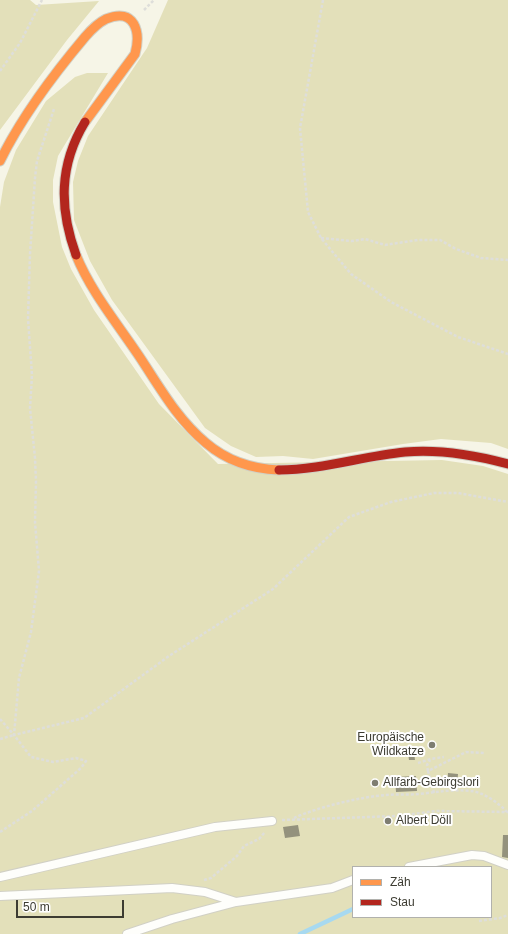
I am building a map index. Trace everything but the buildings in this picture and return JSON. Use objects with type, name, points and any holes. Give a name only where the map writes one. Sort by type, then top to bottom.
[{"type":"main road","points":[[0,161],[22,122],[58,71],[89,32],[106,19],[117,16],[129,19],[135,26],[138,34],[138,46],[135,54],[91,113],[72,146],[64,182],[66,221],[73,244],[92,285],[180,416],[206,442],[221,454],[238,462],[269,470],[307,468],[406,452],[424,451],[461,453],[508,464]]},
{"type":"lane","points":[[0,877],[215,827],[269,822]]},
{"type":"lane","points":[[414,866],[472,855],[484,856],[508,865]]},
{"type":"lane","points":[[127,934],[172,919],[236,902],[332,888],[352,880]]},
{"type":"lane","points":[[0,896],[172,888],[205,892],[236,902]]},
{"type":"path","points":[[0,71],[20,43],[42,0]]},
{"type":"path","points":[[323,0],[300,128],[308,212],[321,238],[351,274],[391,302],[458,337],[508,354]]},
{"type":"path","points":[[14,735],[19,678],[31,632],[39,571],[35,522],[35,458],[30,408],[32,375],[28,319],[30,254],[37,161],[54,105]]},
{"type":"path","points":[[321,238],[352,241],[365,239],[385,245],[418,240],[440,240],[456,249],[481,258],[508,260]]},
{"type":"path","points":[[0,739],[84,718],[169,656],[273,589],[349,517],[391,502],[434,493],[458,493],[508,502]]},
{"type":"path","points":[[0,720],[14,735],[30,757],[53,762],[76,758],[86,761],[81,768],[32,811],[0,832]]},
{"type":"path","points":[[428,771],[466,752],[485,753]]},
{"type":"path","points":[[418,764],[444,757]]},
{"type":"path","points":[[431,760],[428,765],[428,771],[434,792]]},
{"type":"path","points":[[293,819],[307,812],[347,802],[385,795],[450,790],[472,791],[501,805],[508,812]]},
{"type":"path","points":[[194,891],[195,888],[204,880],[210,878],[237,856],[244,846],[259,839],[263,835],[269,822],[293,819],[398,816],[436,811],[508,812]]},
{"type":"path","points":[[479,921],[500,918],[508,915]]},
{"type":"shaded area","points":[[0,0],[30,0],[36,5],[99,1],[67,40],[0,130]]},
{"type":"shaded area","points":[[168,0],[508,0],[508,449],[491,443],[441,439],[313,459],[283,456],[256,457],[231,446],[205,428],[112,300],[90,261],[74,220],[73,182],[78,161],[88,136],[147,48]]},
{"type":"shaded area","points":[[87,73],[108,73],[58,156],[53,180],[53,202],[62,247],[71,269],[94,310],[159,404],[218,464],[442,460],[483,466],[508,474],[508,934],[0,934],[0,207],[4,182],[16,150],[46,101],[75,77]]},
{"type":"waterway","points":[[300,934],[352,909]]},
{"type":"traffic: slow","points":[[0,161],[28,112],[61,66],[85,37],[106,19],[116,16],[124,16],[130,19],[136,30],[137,46],[135,54],[85,122]]},
{"type":"traffic: slow","points":[[76,255],[89,282],[105,307],[169,402],[186,424],[206,443],[231,459],[249,466],[279,470]]},
{"type":"traffic: jam","points":[[76,255],[70,238],[64,187],[70,154],[76,138],[85,122]]},
{"type":"traffic: jam","points":[[279,470],[310,468],[389,454],[418,451],[444,452],[483,458],[508,464]]},
{"type":"place","name":"Europäische Wildkatze","points":[[432,745]]},
{"type":"place","name":"Allfarb-Gebirgslori","points":[[375,783]]},
{"type":"place","name":"Albert Döll","points":[[388,821]]}]
